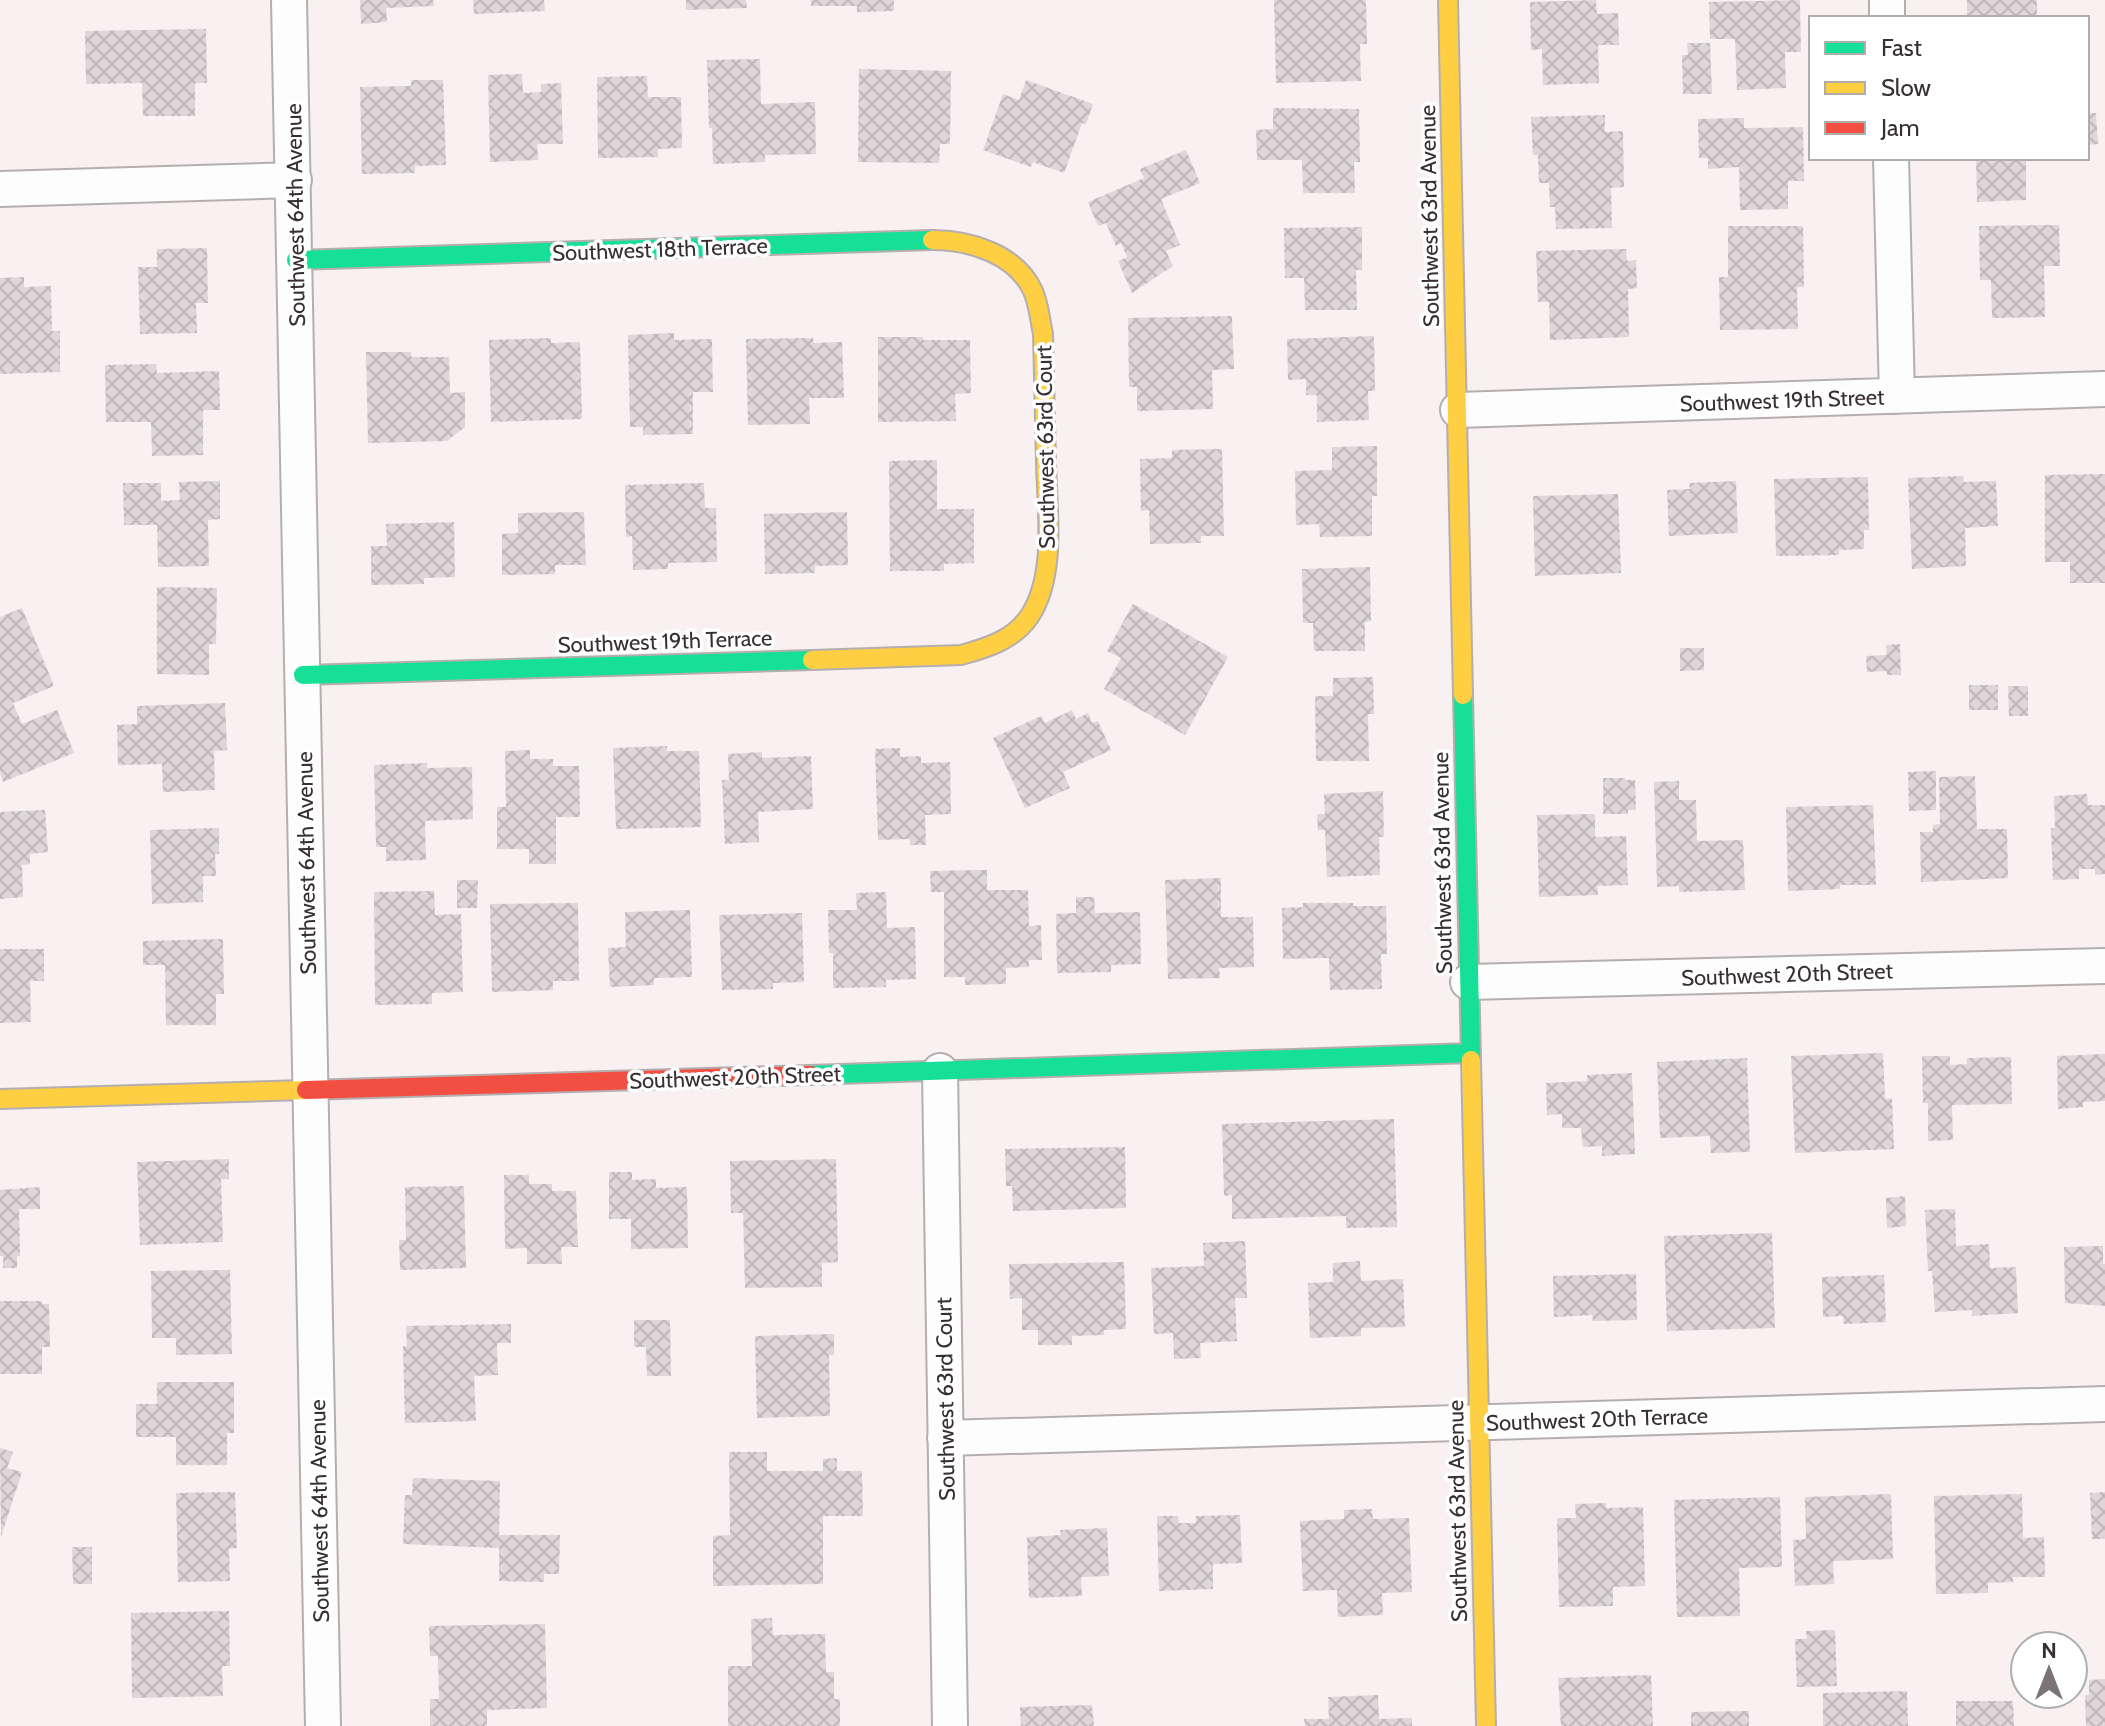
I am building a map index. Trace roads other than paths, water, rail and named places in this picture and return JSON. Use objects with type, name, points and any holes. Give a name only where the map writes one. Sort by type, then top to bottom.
[{"type":"street","name":"Southwest 64th Avenue","points":[[289,0],[323,1726]]},
{"type":"street","name":"Southwest 63rd Avenue","points":[[1448,0],[1486,1726]]},
{"type":"street","points":[[1891,160],[1897,396]]},
{"type":"street","points":[[0,189],[294,180]]},
{"type":"street","name":"Southwest 18th Terrace","points":[[296,260],[937,240],[984,247],[1017,268]]},
{"type":"street","name":"Southwest 63rd Court","points":[[1017,268],[1028,281],[1041,314],[1048,547],[1048,562],[1037,606],[1021,627]]},
{"type":"street","name":"Southwest 19th Street","points":[[1458,410],[2105,389]]},
{"type":"street","name":"Southwest 19th Terrace","points":[[303,675],[939,656],[995,646],[1021,627]]},
{"type":"street","name":"Southwest 20th Street","points":[[1468,982],[2105,966]]},
{"type":"street","name":"Southwest 20th Street","points":[[0,1099],[1470,1053]]},
{"type":"street","name":"Southwest 63rd Court","points":[[940,1071],[950,1726]]},
{"type":"street","name":"Southwest 20th Terrace","points":[[945,1438],[2105,1404]]}]
